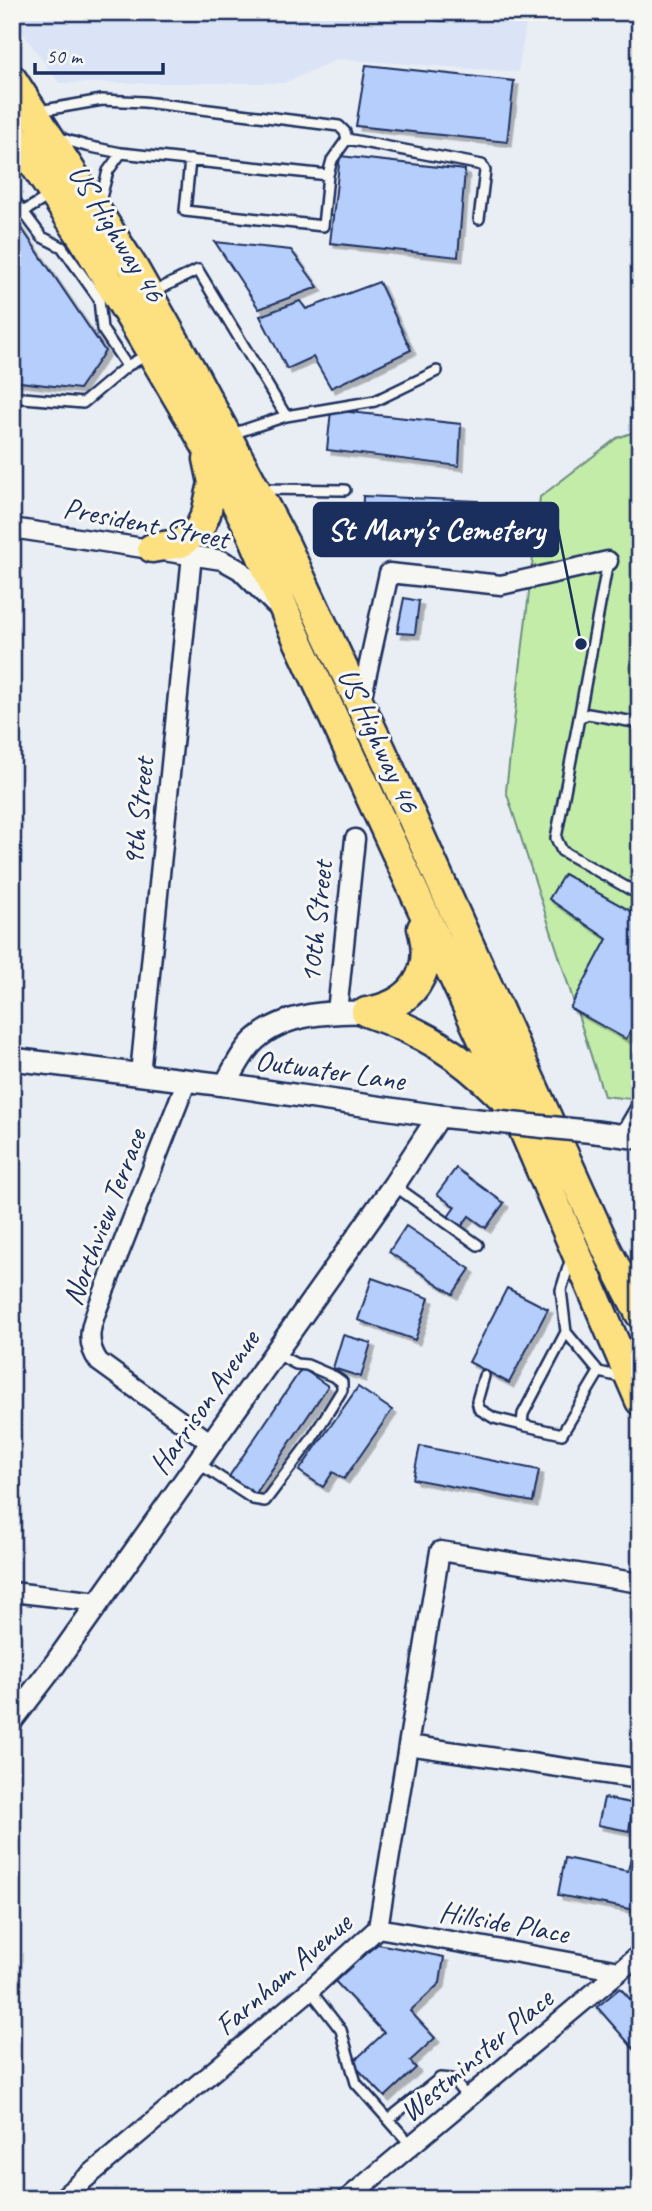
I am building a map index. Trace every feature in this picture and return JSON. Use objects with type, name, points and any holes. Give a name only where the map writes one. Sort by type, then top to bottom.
[{"type":"highway","name":"US Highway 46","points":[[12,79],[98,211],[148,294],[216,441],[289,623],[412,892],[505,1115],[575,1250],[635,1390]]},
{"type":"highway","name":"US Highway 46","points":[[12,131],[53,193],[80,254],[139,359],[216,441],[256,489],[284,542],[360,705],[607,1250],[640,1314]]},
{"type":"highway","points":[[152,548],[181,543],[199,529],[206,514],[213,483],[216,441]]},
{"type":"highway","points":[[366,1012],[384,1009],[400,1002],[421,978],[426,961],[426,943],[412,892]]},
{"type":"highway","points":[[366,1012],[403,1025],[442,1045],[472,1067],[505,1115]]},
{"type":"highway","points":[[607,1250],[629,1285],[640,1292]]},
{"type":"street","name":"President Street","points":[[12,528],[222,560],[240,570],[262,589],[289,623]]},
{"type":"street","name":"9th Street","points":[[140,1074],[192,555]]},
{"type":"street","points":[[360,705],[389,573],[500,585],[608,561]]},
{"type":"street","name":"10th Street","points":[[337,1012],[355,839]]},
{"type":"street","name":"10th Street","points":[[225,1085],[255,1040],[284,1020],[337,1012],[366,1012]]},
{"type":"street","name":"Outwater Lane","points":[[12,1059],[225,1085],[439,1116],[505,1115],[630,1137]]},
{"type":"street","name":"Northview Terrace","points":[[187,1080],[103,1294],[90,1330],[89,1342],[92,1353],[99,1362],[211,1443]]},
{"type":"street","name":"Harrison Avenue","points":[[12,1720],[198,1463],[394,1185],[439,1116]]},
{"type":"street","name":"Farnham Avenue","points":[[61,2199],[310,1990],[378,1928],[440,1551],[640,1583]]},
{"type":"street","points":[[12,1592],[99,1602]]},
{"type":"street","points":[[408,1745],[640,1779]]},
{"type":"street","name":"Hillside Place","points":[[378,1928],[621,1971]]},
{"type":"street","name":"Westminster Place","points":[[347,2199],[640,1954]]},
{"type":"lane","points":[[419,12],[443,15],[450,12]]},
{"type":"lane","points":[[41,124],[102,100],[144,102],[339,126],[347,139]]},
{"type":"lane","points":[[41,124],[86,146],[121,153],[328,175]]},
{"type":"lane","points":[[190,160],[185,211],[323,226],[332,160],[347,139]]},
{"type":"lane","points":[[347,139],[482,165],[485,171],[479,219]]},
{"type":"lane","points":[[98,211],[108,171],[121,153]]},
{"type":"lane","points":[[23,212],[53,193]]},
{"type":"lane","points":[[12,197],[42,237],[80,254]]},
{"type":"lane","points":[[148,294],[198,270],[286,416]]},
{"type":"lane","points":[[12,397],[83,403],[139,359]]},
{"type":"lane","points":[[216,441],[286,416],[375,401],[438,371]]},
{"type":"lane","points":[[256,489],[345,490]]},
{"type":"lane","points":[[608,561],[556,838],[562,851],[640,895]]},
{"type":"lane","points":[[579,718],[588,714],[640,723]]},
{"type":"lane","points":[[630,1137],[640,1100]]},
{"type":"lane","points":[[394,1185],[478,1245]]},
{"type":"lane","points":[[575,1250],[561,1284],[566,1332],[599,1371],[635,1390]]},
{"type":"lane","points":[[522,1425],[523,1414],[566,1332]]},
{"type":"lane","points":[[198,1463],[253,1499],[265,1501],[311,1440],[342,1390],[342,1382],[275,1353]]},
{"type":"lane","points":[[484,1376],[477,1401],[479,1409],[494,1418],[562,1434],[599,1371]]},
{"type":"lane","points":[[310,1990],[341,2030],[356,2083],[411,2145]]},
{"type":"lane","points":[[388,2119],[440,2078],[452,2078],[468,2098]]},
{"type":"shaded area","points":[[12,12],[528,12],[518,72],[338,59],[284,83],[59,83],[12,18]]},
{"type":"green space","points":[[640,430],[640,1100],[604,1096],[506,791],[540,497],[617,438]]},
{"type":"building","points":[[366,65],[514,81],[507,142],[356,126]]},
{"type":"building","points":[[340,156],[465,170],[458,257],[330,243]]},
{"type":"building","points":[[12,214],[105,351],[79,389],[12,381]]},
{"type":"building","points":[[215,242],[291,250],[318,287],[259,309]]},
{"type":"building","points":[[379,282],[411,350],[331,388],[313,357],[287,369],[260,316],[300,301],[306,309]]},
{"type":"building","points":[[331,410],[461,424],[459,466],[327,450]]},
{"type":"building","points":[[363,496],[478,501],[475,534],[362,529]]},
{"type":"building","points":[[404,598],[419,601],[415,634],[397,633]]},
{"type":"building","points":[[564,874],[640,916],[640,1015],[626,1039],[570,1008],[607,939],[549,899]]},
{"type":"building","points":[[456,1168],[504,1203],[486,1228],[469,1216],[461,1227],[448,1217],[455,1207],[437,1194]]},
{"type":"building","points":[[406,1226],[470,1269],[453,1294],[389,1252]]},
{"type":"building","points":[[372,1278],[429,1298],[415,1340],[358,1320]]},
{"type":"building","points":[[507,1288],[548,1309],[509,1383],[469,1362]]},
{"type":"building","points":[[343,1335],[371,1343],[361,1377],[333,1368]]},
{"type":"building","points":[[302,1368],[328,1386],[252,1499],[226,1481]]},
{"type":"building","points":[[358,1387],[392,1410],[344,1479],[333,1472],[323,1487],[299,1471]]},
{"type":"building","points":[[420,1446],[539,1470],[533,1502],[413,1479]]},
{"type":"building","points":[[633,1791],[640,1792],[640,1911],[558,1895],[565,1858],[628,1871],[639,1819],[631,1818],[629,1831],[598,1825],[604,1798],[631,1803]]},
{"type":"building","points":[[378,1944],[444,1957],[440,1983],[410,2011],[435,2038],[410,2061],[416,2068],[385,2097],[352,2063],[384,2033],[333,1979]]},
{"type":"building","points":[[620,1988],[640,2010],[640,2056],[597,2007]]},
{"type":"place","name":"St Mary's Cemetery","points":[[581,644]]}]
